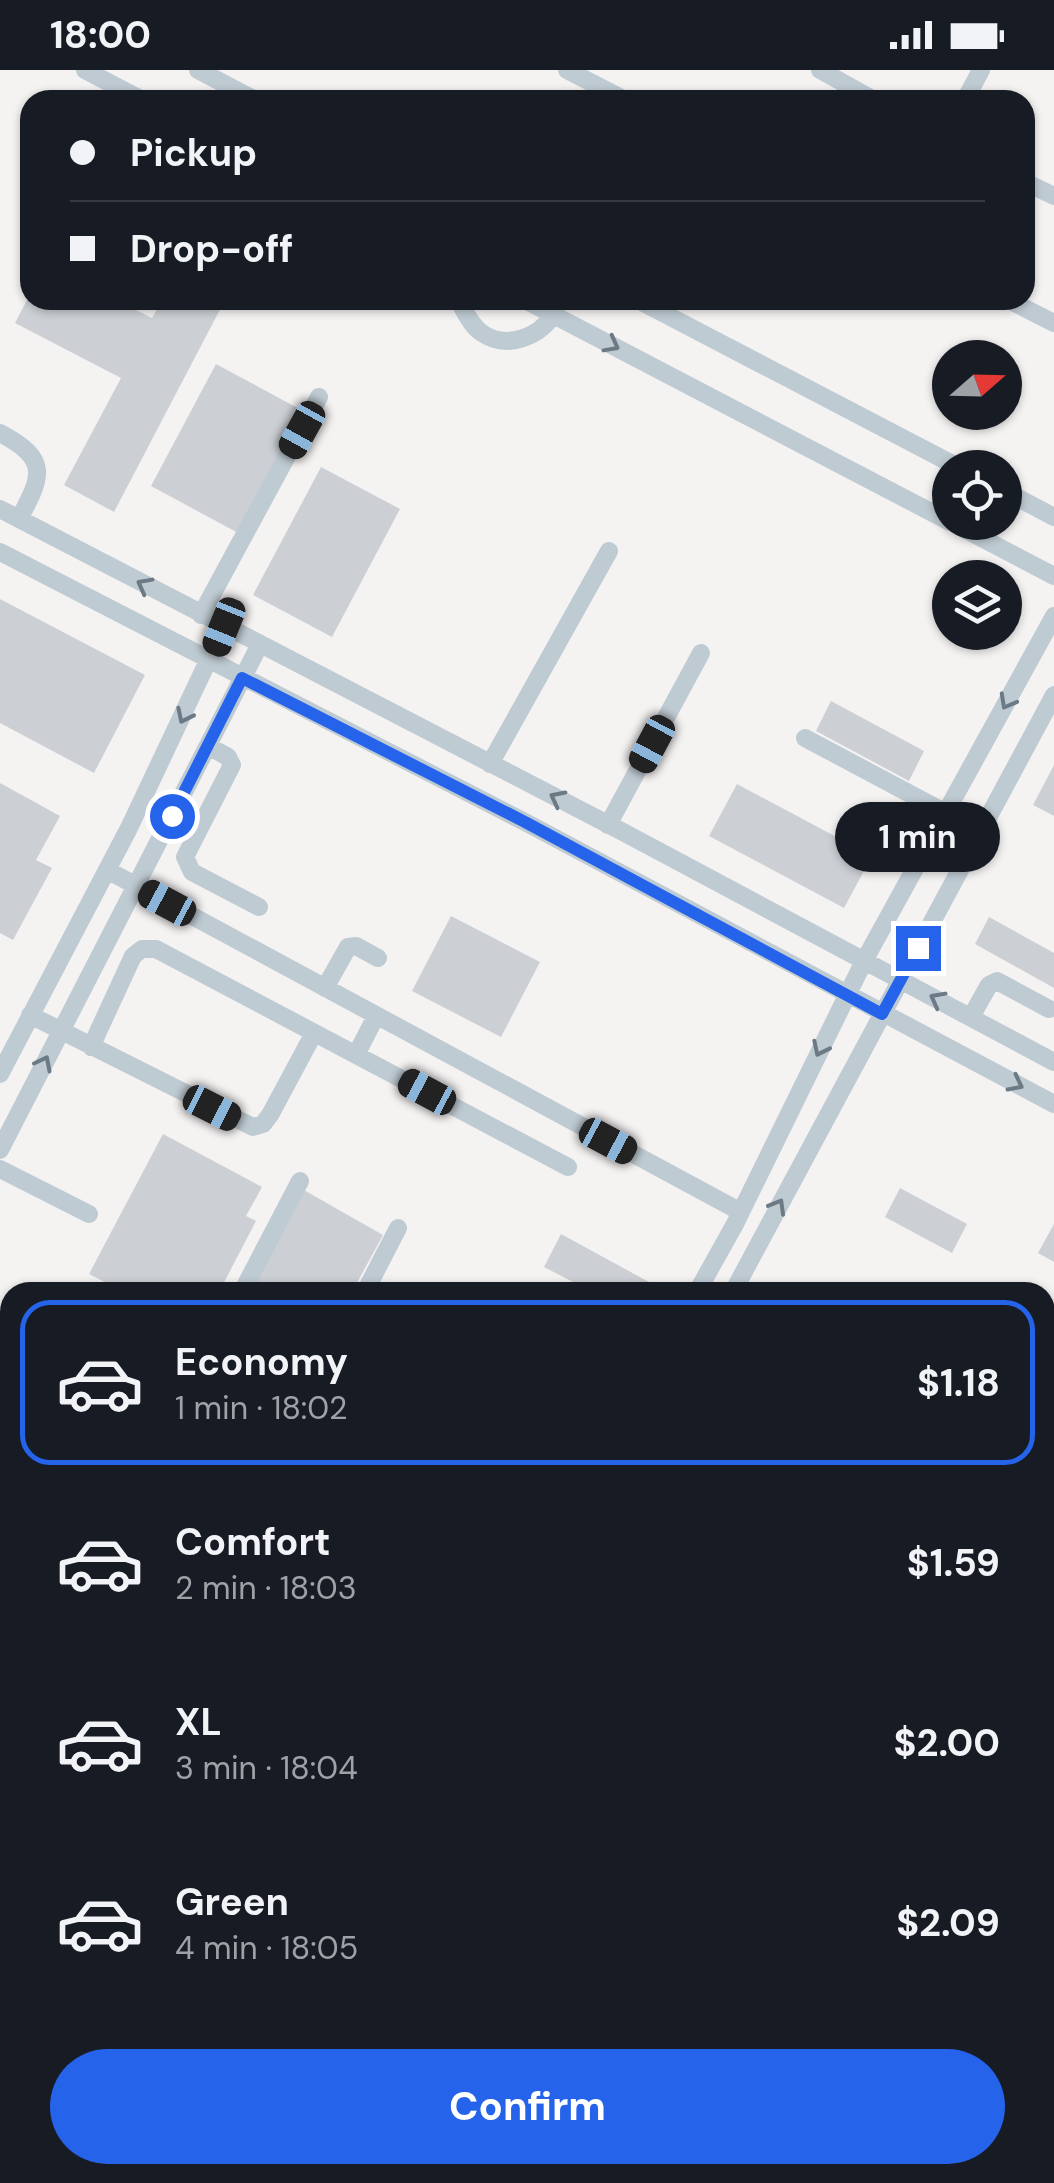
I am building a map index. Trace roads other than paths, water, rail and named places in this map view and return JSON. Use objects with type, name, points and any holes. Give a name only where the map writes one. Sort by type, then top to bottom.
[{"type":"street","points":[[85,70],[123,90]]},
{"type":"street","points":[[198,70],[236,90]]},
{"type":"street","points":[[568,70],[606,90]]},
{"type":"street","points":[[820,70],[853,90]]},
{"type":"street","points":[[465,310],[478,330],[500,339],[530,337],[542,330],[553,314]]},
{"type":"street","points":[[545,310],[932,512]]},
{"type":"street","points":[[657,310],[932,453]]},
{"type":"street","points":[[1028,310],[1054,324]]},
{"type":"street","points":[[200,615],[319,397]]},
{"type":"street","points":[[0,433],[24,446],[36,463],[38,484],[20,520]]},
{"type":"street","points":[[1022,500],[1054,517]]},
{"type":"street","points":[[0,509],[616,828],[1054,1062]]},
{"type":"street","points":[[985,540],[1054,576]]},
{"type":"street","points":[[490,764],[608,551]]},
{"type":"street","points":[[0,552],[604,864],[1054,1104]]},
{"type":"street","points":[[702,1282],[741,1212],[847,993],[1054,616]]},
{"type":"street","points":[[0,1074],[107,870],[224,627]]},
{"type":"street","points":[[2,1142],[259,646]]},
{"type":"street","points":[[604,864],[616,828],[700,653]]},
{"type":"street","points":[[738,1282],[1054,695]]},
{"type":"street","points":[[804,738],[946,813]]},
{"type":"street","points":[[208,746],[228,757],[232,765],[185,864],[192,872],[259,907]]},
{"type":"street","points":[[107,870],[741,1212]]},
{"type":"street","points":[[324,988],[348,947],[356,946],[378,958]]},
{"type":"street","points":[[91,1047],[133,956],[156,948],[568,1167]]},
{"type":"street","points":[[60,958],[90,975]]},
{"type":"street","points":[[971,1017],[989,985],[997,981],[1050,1009]]},
{"type":"street","points":[[30,1015],[253,1127],[263,1124],[270,1115],[314,1033]]},
{"type":"street","points":[[356,1055],[376,1016]]},
{"type":"street","points":[[0,1169],[89,1214]]},
{"type":"street","points":[[247,1282],[300,1181]]},
{"type":"street","points":[[370,1282],[398,1228]]}]
